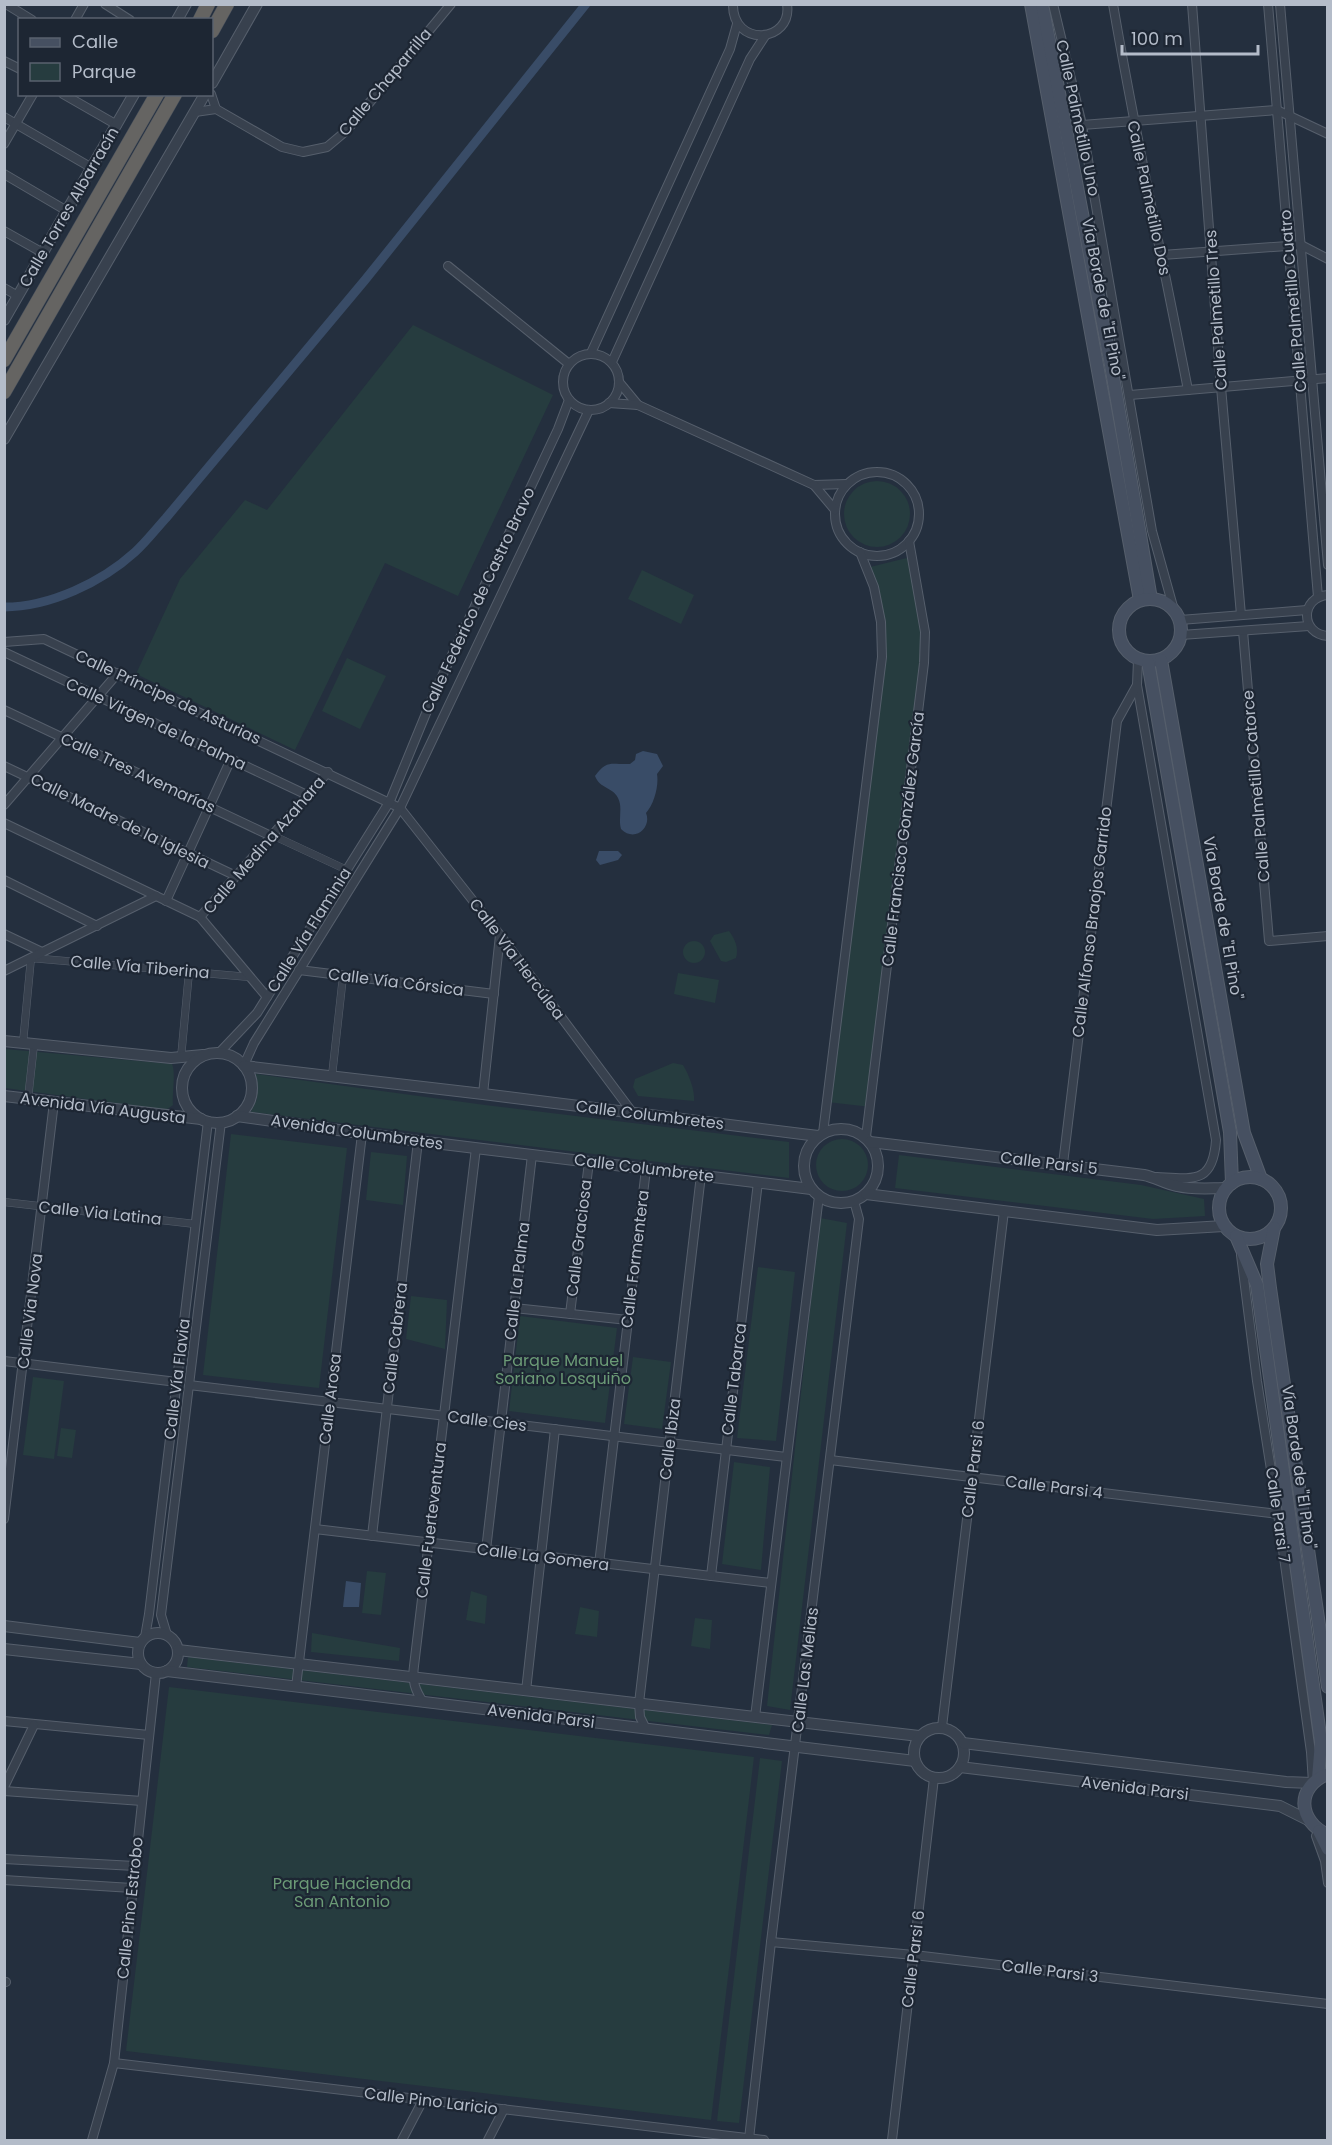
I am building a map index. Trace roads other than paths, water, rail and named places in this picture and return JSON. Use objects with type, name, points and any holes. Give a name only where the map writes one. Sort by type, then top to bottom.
[{"type":"highway","points":[[201,18],[208,4]]},
{"type":"highway","points":[[213,29],[227,4]]},
{"type":"highway","points":[[4,360],[156,96]]},
{"type":"highway","points":[[4,392],[174,96]]},
{"type":"main road","name":"Vía Borde de \"El Pino\"","points":[[1031,4],[1146,600]]},
{"type":"main road","name":"Vía Borde de \"El Pino\"","points":[[1042,4],[1104,331],[1146,600]]},
{"type":"main road","points":[[1146,600],[1160,600],[1177,615],[1181,635],[1175,650],[1161,660],[1143,661],[1129,654],[1122,646],[1119,625],[1127,609],[1146,600]]},
{"type":"main road","name":"Vía Borde de \"El Pino\"","points":[[1161,660],[1244,1133],[1261,1179]]},
{"type":"main road","name":"Vía Borde de \"El Pino\"","points":[[1143,661],[1230,1132],[1229,1185]]},
{"type":"main road","points":[[1241,1178],[1261,1179],[1276,1191],[1280,1200],[1281,1210],[1274,1228],[1266,1235],[1256,1239],[1236,1236],[1224,1226],[1220,1217],[1221,1196],[1229,1185],[1241,1178]]},
{"type":"main road","name":"Vía Borde de \"El Pino\"","points":[[1274,1228],[1268,1264],[1270,1288],[1328,1687]]},
{"type":"main road","name":"Vía Borde de \"El Pino\"","points":[[1236,1236],[1257,1285],[1320,1742],[1318,1779],[1307,1792],[1305,1801],[1317,1828]]},
{"type":"main road","points":[[1317,1828],[1328,1849]]},
{"type":"street","points":[[6,4],[29,18]]},
{"type":"street","points":[[76,18],[84,4]]},
{"type":"street","points":[[105,4],[127,18]]},
{"type":"street","points":[[178,18],[186,4]]},
{"type":"street","points":[[213,81],[257,4]]},
{"type":"street","name":"Calle Chaparrilla","points":[[216,109],[282,147],[303,152],[327,147],[346,132],[451,4]]},
{"type":"street","points":[[733,4],[737,24],[754,36],[765,36],[781,27],[786,19],[787,4]]},
{"type":"street","name":"Calle Palmetillo Uno","points":[[1053,4],[1082,125],[1152,531],[1177,615]]},
{"type":"street","name":"Calle Palmetillo Dos","points":[[1113,4],[1132,120],[1162,255],[1188,390]]},
{"type":"street","name":"Calle Palmetillo Tres","points":[[1192,4],[1241,615]]},
{"type":"street","name":"Calle Palmetillo Cuatro","points":[[1268,4],[1318,597]]},
{"type":"street","name":"Calle Palmetillo Cuatro","points":[[1281,4],[1328,565]]},
{"type":"street","points":[[591,353],[730,49],[737,24]]},
{"type":"street","points":[[612,362],[750,59],[765,36]]},
{"type":"street","points":[[4,61],[18,68]]},
{"type":"street","points":[[4,144],[32,96]]},
{"type":"street","points":[[66,96],[117,125]]},
{"type":"street","name":"Calle Torres Albarracín","points":[[4,320],[133,96]]},
{"type":"street","points":[[4,439],[204,96]]},
{"type":"street","points":[[195,111],[216,109],[212,96]]},
{"type":"street","points":[[1082,125],[1277,110],[1328,134]]},
{"type":"street","points":[[4,117],[92,168]]},
{"type":"street","points":[[4,174],[67,211]]},
{"type":"street","points":[[4,231],[43,254]]},
{"type":"street","points":[[1162,255],[1300,245],[1328,259]]},
{"type":"street","points":[[448,266],[569,364]]},
{"type":"street","points":[[4,288],[18,296]]},
{"type":"street","points":[[619,382],[616,394],[609,403],[589,410],[578,407],[569,400],[563,386],[565,370],[575,358],[591,353],[603,356],[612,362],[619,382],[638,405]]},
{"type":"street","points":[[1130,395],[1328,378]]},
{"type":"street","name":"Calle Federico de Castro Bravo","points":[[390,801],[436,688],[558,429],[569,400]]},
{"type":"street","points":[[609,403],[638,405],[814,485],[835,510]]},
{"type":"street","name":"Calle Vía Flaminia","points":[[244,1066],[254,1043],[400,807],[589,410]]},
{"type":"street","points":[[878,472],[892,474],[903,481],[912,491],[918,503],[917,523],[909,541],[886,555],[877,556],[860,552],[843,539],[836,525],[835,510],[839,496],[847,484],[865,473],[878,472]]},
{"type":"street","points":[[814,485],[847,484]]},
{"type":"street","name":"Calle Francisco González García","points":[[868,1139],[924,663],[925,632],[909,541]]},
{"type":"street","points":[[820,1135],[882,657],[881,622],[874,587],[860,552]]},
{"type":"street","points":[[1328,596],[1313,600],[1307,610],[1309,626],[1317,634],[1328,636]]},
{"type":"street","points":[[1177,615],[1241,615],[1307,610]]},
{"type":"street","points":[[1181,635],[1309,626]]},
{"type":"street","name":"Calle Palmetillo Catorce","points":[[1243,631],[1269,941],[1328,936]]},
{"type":"street","name":"Calle Príncipe de Asturias","points":[[4,642],[44,639],[400,807]]},
{"type":"street","name":"Calle Virgen de la Palma","points":[[4,652],[307,795]]},
{"type":"street","points":[[1143,661],[1137,685],[1216,1140],[1215,1158],[1206,1173],[1191,1179],[1155,1177]]},
{"type":"street","points":[[4,804],[118,673]]},
{"type":"street","name":"Calle Alfonso Braojos Garrido","points":[[1063,1164],[1117,721],[1137,685]]},
{"type":"street","name":"Calle Tres Avemarías","points":[[4,710],[271,836]]},
{"type":"street","points":[[166,901],[231,759]]},
{"type":"street","name":"Calle Madre de la Iglesia","points":[[4,766],[236,876]]},
{"type":"street","name":"Calle Medina Azahara","points":[[200,917],[328,772]]},
{"type":"street","name":"Calle Vía Flaminia","points":[[219,1053],[257,1013],[390,801]]},
{"type":"street","name":"Calle Vía Hercúlea","points":[[400,807],[500,935],[632,1112]]},
{"type":"street","points":[[4,823],[200,917],[267,997]]},
{"type":"street","points":[[271,836],[347,870]]},
{"type":"street","points":[[4,880],[97,926]]},
{"type":"street","points":[[4,971],[156,896]]},
{"type":"street","points":[[4,934],[42,952]]},
{"type":"street","points":[[244,1066],[483,1094],[500,935]]},
{"type":"street","points":[[28,1099],[31,958]]},
{"type":"street","name":"Calle Vía Tiberina","points":[[31,958],[249,977]]},
{"type":"street","name":"Calle Vía Córsica","points":[[299,970],[494,994]]},
{"type":"street","points":[[181,1058],[189,972]]},
{"type":"street","points":[[332,1076],[343,976]]},
{"type":"street","points":[[4,1041],[181,1058],[206,1054],[219,1053],[232,1056],[244,1066],[252,1086],[245,1108],[237,1116],[221,1122],[205,1120],[194,1114],[187,1106],[183,1096],[182,1086],[189,1066],[206,1054]]},
{"type":"street","name":"Calle Columbretes","points":[[483,1094],[820,1135]]},
{"type":"street","name":"Avenida Vía Augusta","points":[[4,1096],[205,1120]]},
{"type":"street","name":"Calle Via Nova","points":[[4,1519],[8,1455],[23,1364],[54,1102]]},
{"type":"street","name":"Avenida Columbretes","points":[[237,1116],[477,1148]]},
{"type":"street","name":"Calle Vía Flavia","points":[[143,1640],[149,1614],[177,1382],[205,1120]]},
{"type":"street","name":"Calle Vía Flavia","points":[[168,1635],[161,1615],[221,1122]]},
{"type":"street","points":[[845,1128],[856,1131],[868,1139],[877,1154],[879,1165],[873,1186],[866,1194],[854,1201],[842,1203],[830,1202],[815,1192],[806,1178],[805,1155],[810,1145],[820,1135],[834,1129],[845,1128]]},
{"type":"street","name":"Calle Arosa","points":[[296,1687],[362,1134]]},
{"type":"street","name":"Calle Parsi 5","points":[[868,1139],[1155,1177],[1173,1186],[1192,1189],[1229,1185]]},
{"type":"street","name":"Calle Cabrera","points":[[372,1536],[418,1141]]},
{"type":"street","name":"Calle Columbrete","points":[[477,1148],[758,1182],[815,1192]]},
{"type":"street","name":"Calle Fuerteventura","points":[[413,1677],[477,1148]]},
{"type":"street","name":"Calle La Palma","points":[[486,1550],[532,1155]]},
{"type":"street","name":"Calle Graciosa","points":[[570,1314],[589,1162]]},
{"type":"street","name":"Calle Formentera","points":[[599,1564],[646,1169]]},
{"type":"street","name":"Calle Ibiza","points":[[639,1703],[701,1175]]},
{"type":"street","name":"Calle Tabarca","points":[[711,1576],[758,1182]]},
{"type":"street","points":[[755,1717],[815,1192]]},
{"type":"street","points":[[866,1194],[1157,1230],[1224,1226]]},
{"type":"street","name":"Calle Las Melias","points":[[749,2139],[859,1219],[854,1201]]},
{"type":"street","name":"Calle Via Latina","points":[[4,1202],[195,1224]]},
{"type":"street","name":"Calle Parsi 6","points":[[942,1727],[1004,1212]]},
{"type":"street","name":"Calle Parsi 7","points":[[1241,1248],[1257,1381],[1311,1752],[1318,1779]]},
{"type":"street","points":[[514,1308],[628,1320]]},
{"type":"street","points":[[4,1361],[177,1382]]},
{"type":"street","name":"Calle Cies","points":[[189,1385],[786,1456]]},
{"type":"street","points":[[526,1690],[555,1429]]},
{"type":"street","name":"Calle Parsi 4","points":[[830,1460],[1278,1514]]},
{"type":"street","name":"Calle La Gomera","points":[[315,1529],[771,1583]]},
{"type":"street","points":[[4,1626],[143,1640]]},
{"type":"street","points":[[156,1632],[168,1635],[178,1650],[176,1663],[161,1672],[145,1668],[141,1664],[138,1653],[143,1640],[156,1632]]},
{"type":"street","points":[[4,1650],[141,1664]]},
{"type":"street","name":"Avenida Parsi","points":[[178,1650],[919,1736]]},
{"type":"street","name":"Avenida Parsi","points":[[161,1672],[915,1761]]},
{"type":"street","name":"Calle Pino Estrobo","points":[[92,2140],[114,2063],[149,1735],[161,1672]]},
{"type":"street","points":[[413,1677],[416,1690],[423,1702]]},
{"type":"street","points":[[639,1703],[640,1717],[646,1729]]},
{"type":"street","points":[[4,1721],[149,1735]]},
{"type":"street","points":[[34,1725],[4,1789],[142,1801]]},
{"type":"street","points":[[942,1727],[954,1732],[963,1743],[963,1760],[960,1767],[948,1776],[934,1778],[922,1772],[915,1761],[913,1752],[919,1736],[926,1731],[942,1727]]},
{"type":"street","name":"Avenida Parsi","points":[[963,1743],[1286,1782],[1318,1779]]},
{"type":"street","name":"Avenida Parsi","points":[[960,1767],[1280,1806],[1317,1828]]},
{"type":"street","name":"Calle Parsi 6","points":[[892,2140],[934,1778]]},
{"type":"street","points":[[1317,1828],[1328,1883]]},
{"type":"street","points":[[4,1859],[135,1866]]},
{"type":"street","points":[[4,1880],[132,1888]]},
{"type":"street","name":"Calle Parsi 3","points":[[771,1942],[914,1955],[1328,2004]]},
{"type":"street","name":"Calle Pino Laricio","points":[[114,2063],[504,2109],[676,2134],[764,2140]]},
{"type":"street","points":[[402,2140],[423,2100]]},
{"type":"street","points":[[488,2140],[504,2109]]},
{"type":"water","points":[[643,751],[657,754],[663,766],[657,774],[655,795],[646,813],[647,823],[637,834],[626,833],[621,829],[620,805],[616,794],[600,783],[595,776],[607,765],[630,764],[635,760],[636,754]]},
{"type":"water","points":[[599,851],[618,851],[622,855],[618,860],[600,865],[596,860]]},
{"type":"water","points":[[346,1581],[361,1583],[359,1607],[343,1607]]},
{"type":"waterway","points":[[4,607],[39,603],[74,591],[122,563],[143,544],[365,280],[586,4]]},
{"type":"park label","name":"Parque Manuel Soriano Losquiño","points":[[563,1369]]},
{"type":"park label","name":"Parque Hacienda San Antonio","points":[[342,1892]]}]
